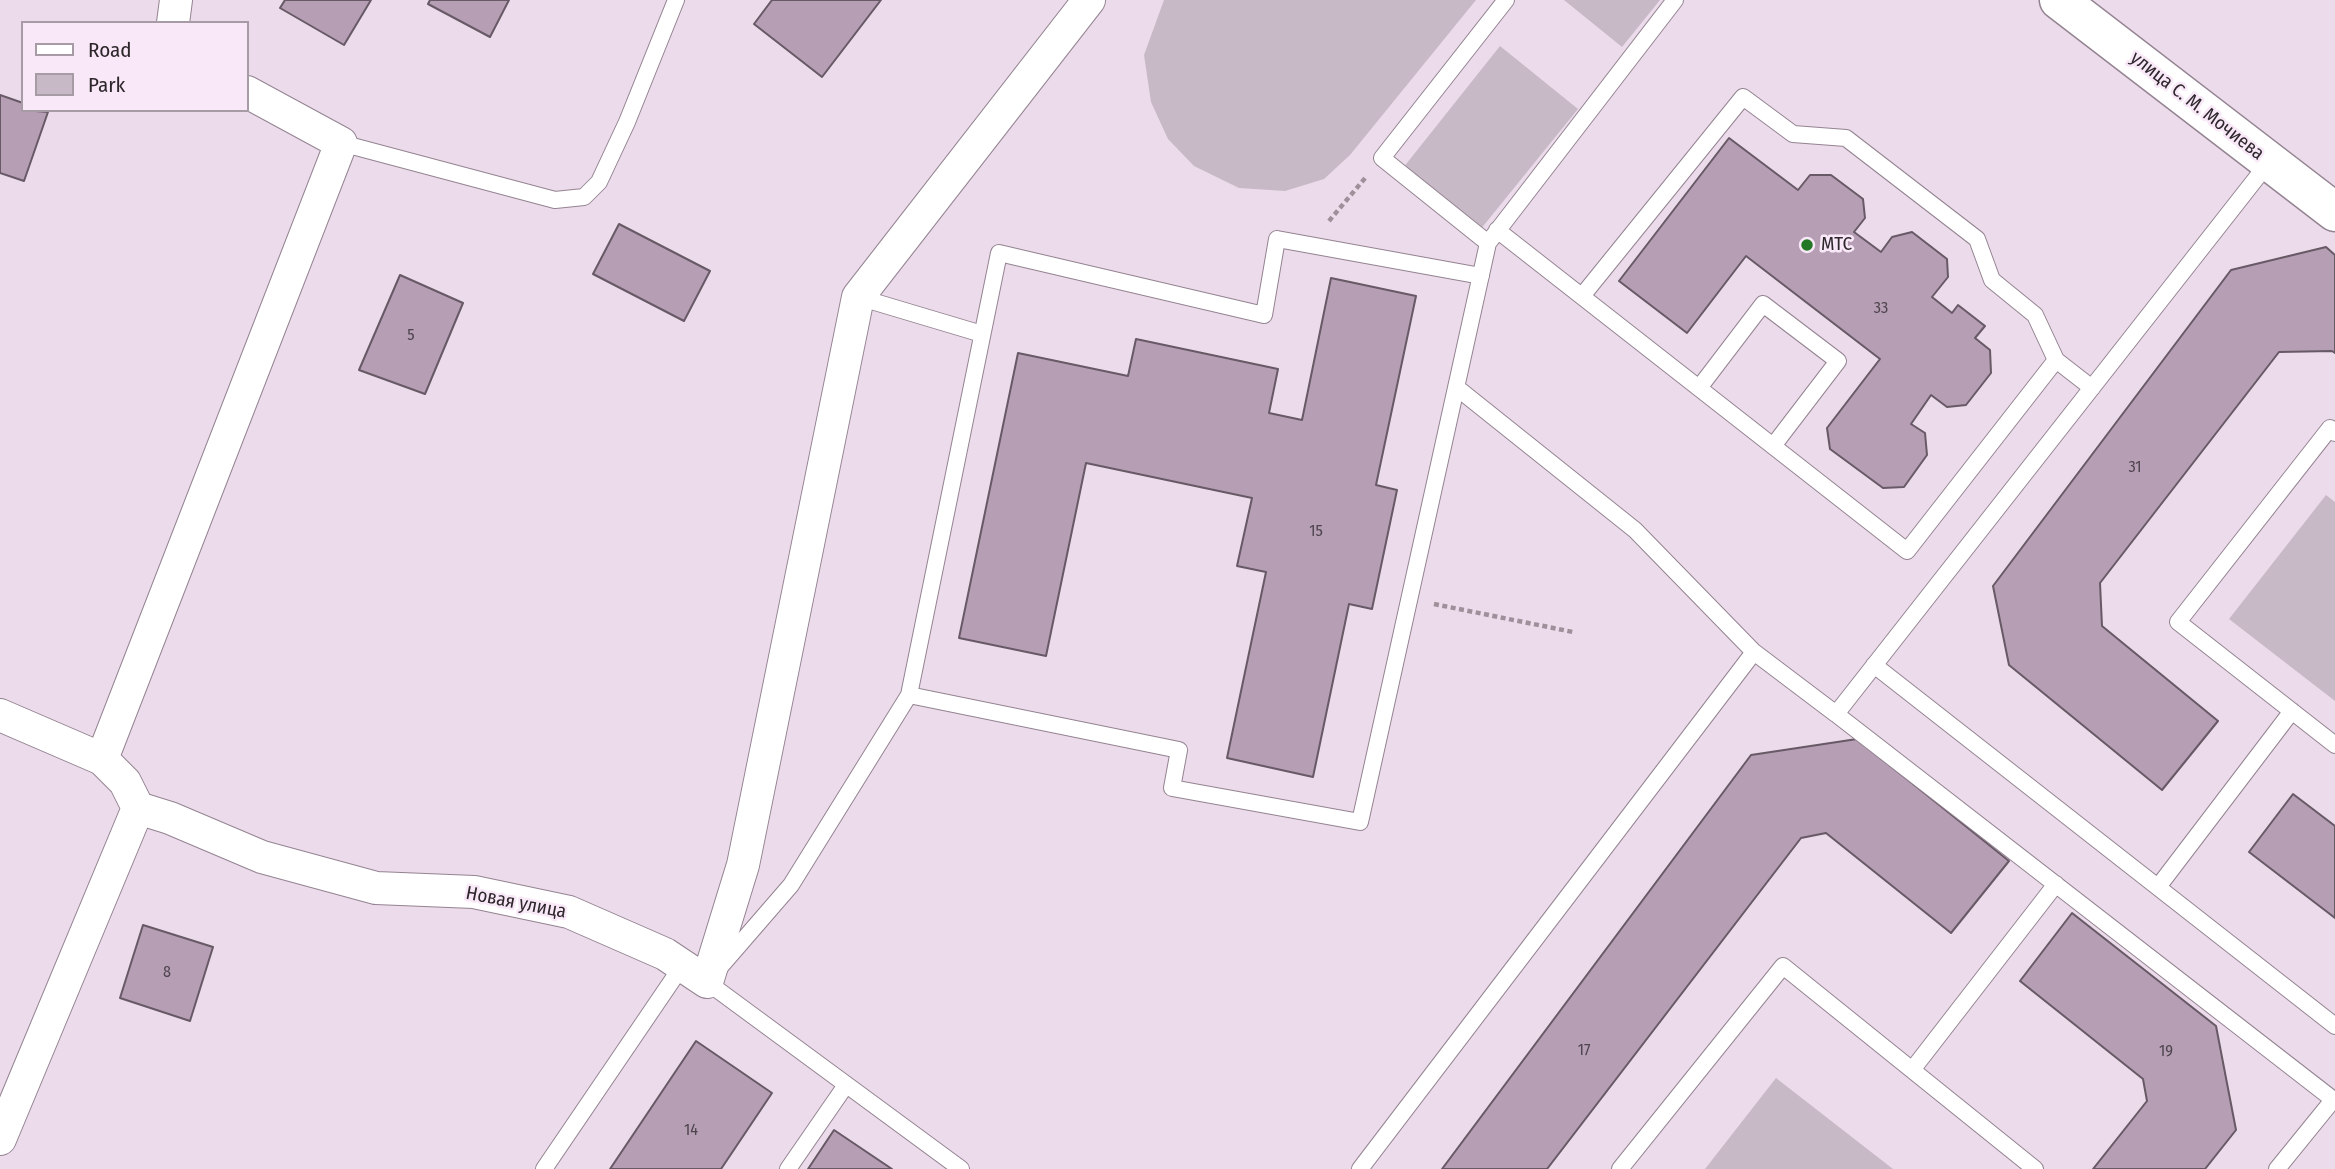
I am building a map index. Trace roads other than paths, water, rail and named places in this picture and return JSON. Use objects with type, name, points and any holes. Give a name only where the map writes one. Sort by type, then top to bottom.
[{"type":"street","points":[[173,21],[176,0]]},
{"type":"street","points":[[694,974],[743,865],[858,297],[1088,0]]},
{"type":"street","name":"улица С. М. Мочиева","points":[[2059,0],[2335,212]]},
{"type":"street","points":[[103,759],[341,143],[248,93]]},
{"type":"street","points":[[0,715],[103,759],[125,782],[138,808],[0,1139]]},
{"type":"street","name":"Новая улица","points":[[138,808],[170,818],[262,857],[376,888],[474,892],[569,912],[665,954],[694,974]]},
{"type":"lane","points":[[341,143],[555,200],[583,197],[599,182],[627,122],[677,0]]},
{"type":"lane","points":[[1506,0],[1382,158],[1582,296],[1907,551],[2056,360]]},
{"type":"lane","points":[[909,695],[1180,750],[1172,788],[1360,822],[1480,276],[1493,237],[1675,0]]},
{"type":"lane","points":[[1582,296],[1743,97],[1793,134],[1846,138],[1977,239],[1992,280],[2035,315],[2056,360],[2092,388]]},
{"type":"lane","points":[[1836,714],[2269,162]]},
{"type":"lane","points":[[544,1169],[694,974],[791,885],[909,695],[999,253],[1264,315],[1277,239],[1480,276]]},
{"type":"lane","points":[[858,297],[982,334]]},
{"type":"lane","points":[[1699,388],[1763,304],[1838,361],[1773,446]]},
{"type":"lane","points":[[1456,387],[1635,530],[1754,652],[2334,1100],[2277,1169]]},
{"type":"lane","points":[[2335,433],[2330,428],[2178,622],[2335,745]]},
{"type":"lane","points":[[1360,1169],[1754,652]]},
{"type":"lane","points":[[1874,665],[2335,1026]]},
{"type":"lane","points":[[2158,887],[2292,711]]},
{"type":"lane","points":[[1912,1070],[2056,884]]},
{"type":"lane","points":[[1620,1169],[1783,966],[2035,1169]]},
{"type":"lane","name":"Новая улица","points":[[694,974],[961,1169]]},
{"type":"lane","points":[[788,1169],[846,1085]]},
{"type":"place","name":"МТС","points":[[1807,245]]}]
